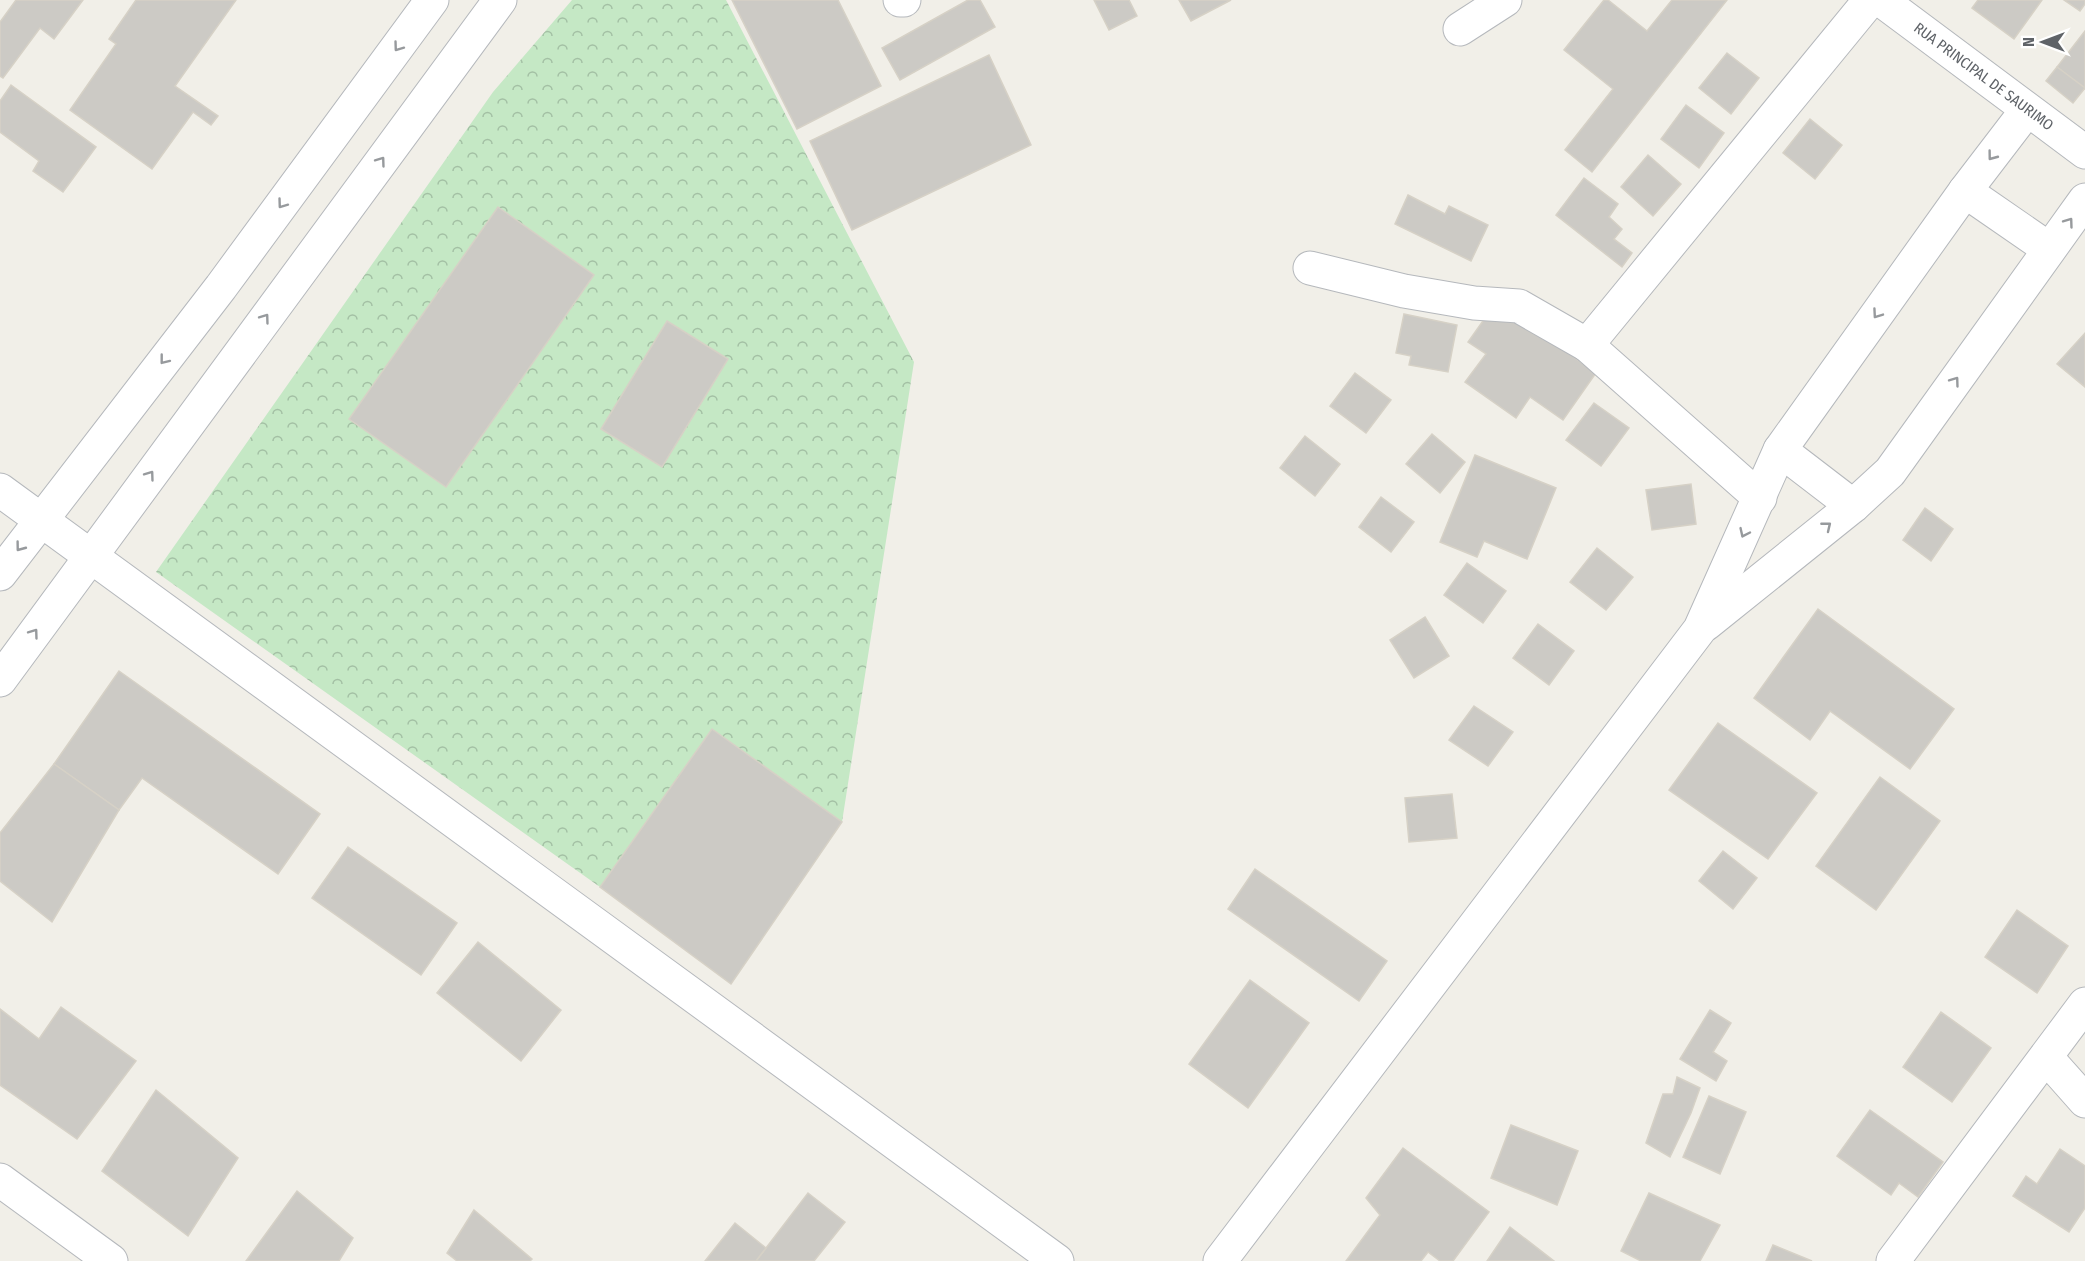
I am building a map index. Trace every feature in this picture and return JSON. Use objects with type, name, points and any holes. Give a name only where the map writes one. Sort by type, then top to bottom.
[{"type":"street","points":[[0,574],[221,287],[432,0]]},
{"type":"street","points":[[0,680],[500,0]]},
{"type":"street","points":[[1460,28],[1505,0]]},
{"type":"street","points":[[1587,345],[1870,0]]},
{"type":"street","name":"RUA PRINCIPAL DE SAURIMO","points":[[1881,0],[2085,152]]},
{"type":"street","points":[[1220,1261],[1700,629],[1780,450],[1965,191],[2027,110]]},
{"type":"street","points":[[1965,191],[2049,249]]},
{"type":"street","points":[[1700,629],[1853,506],[1890,472],[2085,200]]},
{"type":"street","points":[[1310,268],[1404,291],[1474,303],[1519,306],[1587,345],[1760,498]]},
{"type":"street","points":[[1780,450],[1853,506]]},
{"type":"street","points":[[0,490],[1057,1261]]},
{"type":"street","points":[[1893,1261],[2085,1004]]},
{"type":"street","points":[[2046,1056],[2085,1101]]},
{"type":"street","points":[[0,1180],[111,1261]]},
{"type":"green space","points":[[572,0],[726,0],[914,362],[842,822],[712,729],[600,887],[156,572],[493,92]]},
{"type":"building","points":[[16,0],[83,0],[54,39],[40,28],[3,78],[0,76],[0,22]]},
{"type":"building","points":[[136,0],[236,0],[175,86],[218,116],[211,125],[193,112],[152,169],[70,110],[116,44],[109,39]]},
{"type":"building","points":[[732,0],[838,0],[881,86],[797,129]]},
{"type":"building","points":[[968,0],[980,0],[995,27],[900,80],[882,48]]},
{"type":"building","points":[[1094,0],[1129,0],[1137,16],[1109,30]]},
{"type":"building","points":[[1179,0],[1231,0],[1191,21]]},
{"type":"building","points":[[1604,0],[1608,0],[1647,31],[1672,0],[1727,0],[1592,172],[1565,150],[1613,89],[1564,50]]},
{"type":"building","points":[[1978,0],[2042,0],[2014,39],[1972,8]]},
{"type":"building","points":[[2064,0],[2085,0],[2085,4],[2080,11]]},
{"type":"building","points":[[2085,31],[2085,89],[2057,67]]},
{"type":"building","points":[[1727,53],[1759,78],[1731,114],[1699,88]]},
{"type":"building","points":[[989,55],[1031,145],[852,230],[810,141]]},
{"type":"building","points":[[2057,67],[2085,88],[2073,103],[2046,81]]},
{"type":"building","points":[[11,85],[96,147],[63,192],[33,171],[39,161],[0,132],[0,101]]},
{"type":"building","points":[[1686,105],[1724,133],[1699,168],[1661,139]]},
{"type":"building","points":[[1810,119],[1842,145],[1815,179],[1783,153]]},
{"type":"building","points":[[1648,155],[1681,184],[1653,216],[1621,187]]},
{"type":"building","points":[[1584,178],[1618,204],[1609,217],[1622,229],[1614,239],[1632,253],[1622,267],[1556,215]]},
{"type":"building","points":[[1408,195],[1445,214],[1449,206],[1488,225],[1471,261],[1395,224]]},
{"type":"building","points":[[498,207],[594,275],[446,487],[349,419]]},
{"type":"building","points":[[1404,314],[1457,325],[1448,372],[1409,365],[1411,356],[1396,353]]},
{"type":"building","points":[[1485,318],[1522,320],[1596,373],[1563,420],[1530,397],[1516,418],[1465,382],[1486,354],[1468,342]]},
{"type":"building","points":[[667,321],[728,359],[662,467],[601,429]]},
{"type":"building","points":[[2085,333],[2085,387],[2057,364]]},
{"type":"building","points":[[1355,373],[1391,400],[1366,433],[1330,406]]},
{"type":"building","points":[[1594,403],[1629,428],[1601,466],[1566,440]]},
{"type":"building","points":[[1432,434],[1465,462],[1440,493],[1406,464]]},
{"type":"building","points":[[1305,436],[1340,464],[1315,496],[1280,468]]},
{"type":"building","points":[[1475,455],[1556,488],[1527,559],[1484,541],[1477,557],[1440,542]]},
{"type":"building","points":[[1691,484],[1696,524],[1652,530],[1646,490]]},
{"type":"building","points":[[1381,497],[1414,522],[1391,552],[1359,527]]},
{"type":"building","points":[[1925,508],[1953,529],[1931,561],[1903,540]]},
{"type":"building","points":[[1597,548],[1633,577],[1606,610],[1570,582]]},
{"type":"building","points":[[1467,563],[1506,591],[1483,623],[1444,595]]},
{"type":"building","points":[[1818,609],[1954,709],[1910,769],[1830,711],[1810,740],[1754,698]]},
{"type":"building","points":[[1425,617],[1449,656],[1414,678],[1390,640]]},
{"type":"building","points":[[1538,624],[1574,651],[1549,685],[1513,658]]},
{"type":"building","points":[[119,671],[320,814],[278,874],[142,778],[119,810],[54,764]]},
{"type":"building","points":[[1474,706],[1513,732],[1488,766],[1449,740]]},
{"type":"building","points":[[1718,723],[1817,793],[1768,859],[1669,790]]},
{"type":"building","points":[[712,729],[842,822],[731,984],[600,887]]},
{"type":"building","points":[[54,764],[119,810],[52,922],[0,881],[0,833]]},
{"type":"building","points":[[1880,777],[1940,821],[1876,910],[1816,866]]},
{"type":"building","points":[[1452,794],[1457,838],[1409,842],[1405,798]]},
{"type":"building","points":[[348,847],[457,923],[421,975],[312,898]]},
{"type":"building","points":[[1723,851],[1757,878],[1733,909],[1699,881]]},
{"type":"building","points":[[1255,869],[1387,961],[1359,1001],[1228,909]]},
{"type":"building","points":[[2017,910],[2068,946],[2037,993],[1985,957]]},
{"type":"building","points":[[478,942],[561,1010],[521,1061],[437,993]]},
{"type":"building","points":[[1250,980],[1309,1023],[1248,1108],[1189,1064]]},
{"type":"building","points":[[61,1007],[136,1061],[77,1139],[0,1085],[0,1009],[39,1039]]},
{"type":"building","points":[[1710,1010],[1731,1023],[1713,1052],[1727,1061],[1716,1081],[1680,1059]]},
{"type":"building","points":[[1941,1012],[1991,1048],[1952,1102],[1903,1067]]},
{"type":"building","points":[[1677,1077],[1700,1088],[1670,1157],[1646,1143],[1663,1094],[1673,1094]]},
{"type":"building","points":[[156,1090],[238,1158],[188,1236],[102,1171]]},
{"type":"building","points":[[1709,1096],[1746,1112],[1720,1174],[1683,1157]]},
{"type":"building","points":[[1870,1110],[1943,1162],[1918,1197],[1899,1183],[1891,1195],[1837,1156]]},
{"type":"building","points":[[1511,1125],[1578,1151],[1557,1205],[1491,1178]]},
{"type":"building","points":[[1403,1148],[1489,1212],[1453,1261],[1440,1261],[1428,1252],[1421,1261],[1346,1261],[1380,1215],[1366,1198]]},
{"type":"building","points":[[2060,1149],[2085,1166],[2085,1208],[2069,1232],[2013,1196],[2026,1176],[2037,1184]]},
{"type":"building","points":[[297,1191],[353,1238],[339,1261],[246,1261]]},
{"type":"building","points":[[808,1193],[845,1222],[814,1261],[756,1261]]},
{"type":"building","points":[[1649,1193],[1720,1225],[1700,1261],[1641,1261],[1621,1251]]},
{"type":"building","points":[[474,1210],[532,1259],[530,1261],[457,1261],[447,1253]]},
{"type":"building","points":[[735,1223],[766,1248],[756,1261],[705,1261]]},
{"type":"building","points":[[1510,1227],[1554,1261],[1487,1261]]},
{"type":"building","points":[[1773,1245],[1812,1261],[1766,1261]]}]
